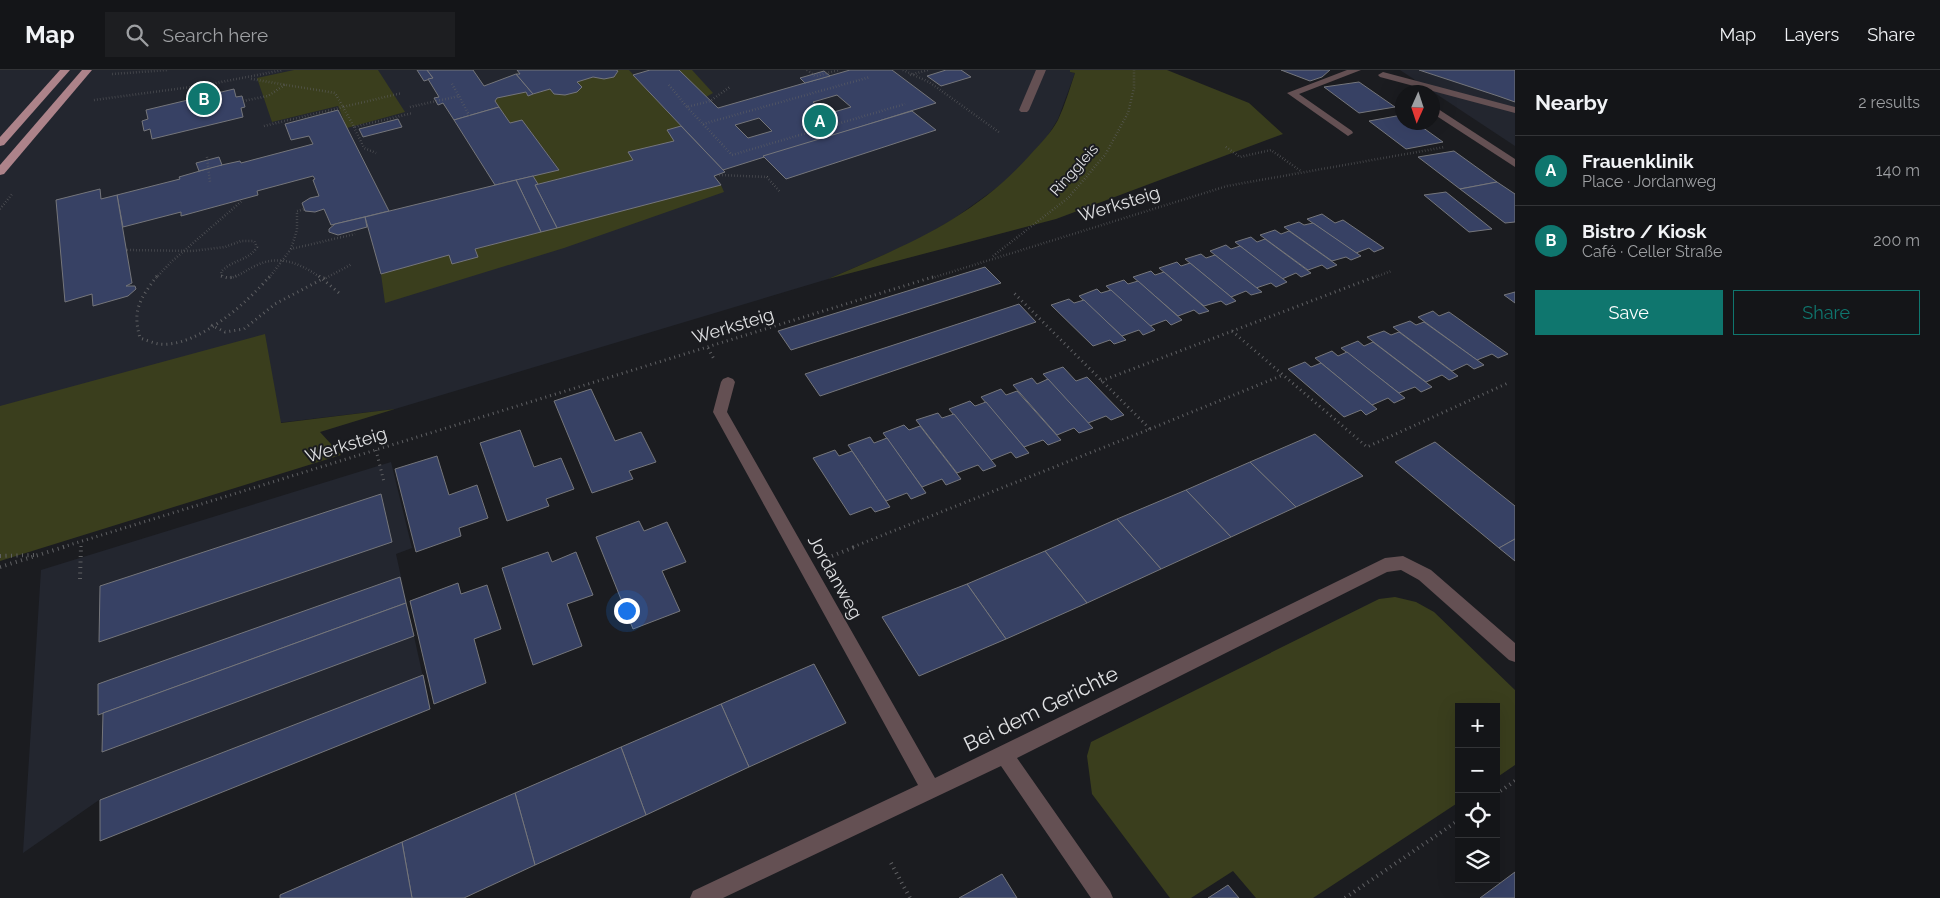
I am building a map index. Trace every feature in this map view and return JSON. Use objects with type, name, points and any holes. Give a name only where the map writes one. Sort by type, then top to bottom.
[{"type":"main road","points":[[0,143],[65,70]]},
{"type":"main road","points":[[0,172],[87,70]]},
{"type":"street","points":[[1024,110],[1041,70]]},
{"type":"street","points":[[1348,133],[1292,92],[1356,70]]},
{"type":"street","points":[[1379,72],[1399,85]]},
{"type":"street","points":[[1379,72],[1515,110]]},
{"type":"street","points":[[1440,113],[1515,164]]},
{"type":"street","name":"Jordanweg","points":[[728,382],[720,412],[931,788]]},
{"type":"street","name":"Bei dem Gerichte","points":[[700,898],[1004,755],[1385,565],[1403,563],[1425,574],[1515,654]]},
{"type":"street","points":[[1004,755],[1102,898]]},
{"type":"path","points":[[115,74],[117,70]]},
{"type":"path","points":[[106,74],[168,70]]},
{"type":"path","points":[[95,99],[247,78],[283,70]]},
{"type":"path","points":[[807,70],[816,76],[840,70]]},
{"type":"path","points":[[903,70],[910,75],[929,82],[1000,133]]},
{"type":"path","points":[[910,75],[928,70]]},
{"type":"path","name":"Ringgleis","points":[[990,258],[1068,198],[1105,155],[1128,114],[1134,88],[1134,70]]},
{"type":"path","points":[[703,124],[870,77]]},
{"type":"path","points":[[247,78],[335,93],[364,148],[376,153]]},
{"type":"path","points":[[243,101],[268,96],[286,84]]},
{"type":"path","points":[[452,84],[470,117]]},
{"type":"path","points":[[669,85],[732,155],[906,104]]},
{"type":"path","points":[[687,106],[710,101],[730,87]]},
{"type":"path","points":[[264,126],[402,92]]},
{"type":"path","points":[[410,108],[459,96]]},
{"type":"path","points":[[354,127],[413,113]]},
{"type":"path","name":"Werksteig","points":[[0,567],[634,371],[990,258],[1227,186],[1481,140]]},
{"type":"path","points":[[1226,147],[1240,158],[1271,150],[1302,173]]},
{"type":"path","points":[[207,158],[210,182]]},
{"type":"path","points":[[719,175],[767,177],[780,192]]},
{"type":"path","points":[[243,200],[184,251],[139,301],[135,322],[140,338],[146,342],[168,344],[185,340],[212,325],[250,297],[269,279],[284,260],[298,234],[300,223],[297,211],[304,209]]},
{"type":"path","points":[[290,249],[355,234]]},
{"type":"path","points":[[127,250],[184,251],[225,247],[248,240],[257,243],[255,251],[250,257],[230,264],[223,269],[221,276],[223,278],[242,276],[262,263],[284,260],[301,263],[339,293]]},
{"type":"path","points":[[212,325],[225,332],[244,329],[275,304],[352,264]]},
{"type":"path","points":[[1101,381],[1391,271]]},
{"type":"path","points":[[1014,293],[1150,429]]},
{"type":"path","points":[[1232,331],[1367,447],[1508,383]]},
{"type":"path","points":[[806,567],[1283,375]]},
{"type":"path","points":[[376,450],[384,482]]},
{"type":"path","points":[[80,579],[81,542]]},
{"type":"path","points":[[0,556],[38,555]]},
{"type":"path","points":[[1497,793],[1515,781]]},
{"type":"path","points":[[1345,898],[1455,823]]},
{"type":"path","points":[[891,863],[910,898]]},
{"type":"shaded area","points":[[0,70],[1070,70],[1070,72],[1075,73],[1058,119],[1047,137],[1009,179],[952,220],[914,242],[828,279],[395,409],[0,456]]},
{"type":"shaded area","points":[[1400,70],[1515,70],[1515,146],[1440,96],[1440,85],[1423,85]]},
{"type":"shaded area","points":[[391,462],[412,548],[396,554],[430,709],[100,841],[99,800],[23,853],[41,570]]},
{"type":"green space","points":[[294,70],[378,70],[405,112],[347,128],[338,106],[272,122],[257,78]]},
{"type":"green space","points":[[616,70],[629,70],[681,126],[667,130],[674,141],[628,152],[633,160],[538,184],[533,176],[559,169],[522,120],[510,123],[495,101],[497,98],[526,92],[528,96],[550,89],[554,94],[569,94],[581,87],[577,82],[590,78],[612,77],[618,72]]},
{"type":"green space","points":[[679,70],[692,70],[713,93],[706,97]]},
{"type":"green space","points":[[1070,70],[1167,70],[1249,103],[1283,134],[1056,219],[828,279],[884,255],[936,229],[985,197],[1030,155],[1052,129],[1058,120],[1075,73],[1070,72]]},
{"type":"green space","points":[[721,185],[724,192],[564,248],[385,303],[381,274],[449,255],[453,264],[478,257],[475,249]]},
{"type":"green space","points":[[265,334],[281,423],[395,409],[320,432],[341,455],[0,561],[0,406]]},
{"type":"green space","points":[[1395,597],[1416,602],[1434,612],[1515,690],[1515,765],[1500,775],[1500,703],[1455,703],[1455,805],[1313,898],[1256,898],[1233,871],[1191,898],[1170,898],[1092,794],[1087,756],[1091,742],[1379,599]]},
{"type":"building","points":[[417,70],[427,70],[433,78],[424,81]]},
{"type":"building","points":[[427,70],[473,70],[484,86],[516,74],[533,94],[528,96],[526,92],[497,98],[495,101],[499,107],[454,120],[443,103],[438,105],[434,98],[439,97],[428,79],[433,78]]},
{"type":"building","points":[[517,70],[618,71],[614,77],[604,79],[593,77],[577,82],[582,87],[577,92],[565,95],[554,94],[550,89],[533,94],[516,74],[520,74]]},
{"type":"building","points":[[650,70],[679,70],[718,108],[850,70],[892,70],[936,103],[723,170],[633,75]],"holes":[[[837,95],[851,107],[827,114],[813,102]],[[759,118],[772,131],[748,138],[735,125]]]},
{"type":"building","points":[[946,70],[961,70],[971,77],[941,86],[927,76]]},
{"type":"building","points":[[1281,70],[1330,70],[1322,77],[1310,81]]},
{"type":"building","points":[[1419,70],[1515,70],[1515,102],[1498,96]]},
{"type":"building","points":[[824,71],[830,76],[805,83],[800,78]]},
{"type":"building","points":[[1359,82],[1395,107],[1359,113],[1324,87]]},
{"type":"building","points":[[234,89],[236,97],[242,96],[245,107],[241,108],[243,117],[152,139],[150,129],[144,131],[142,121],[148,119],[146,110]]},
{"type":"building","points":[[499,107],[510,123],[522,120],[559,170],[495,185],[454,120]]},
{"type":"building","points":[[338,110],[389,211],[331,225],[324,209],[315,212],[305,211],[302,203],[310,198],[319,196],[313,176],[257,191],[258,195],[181,216],[181,212],[123,227],[117,195],[180,179],[179,177],[217,166],[240,161],[241,163],[313,144],[309,136],[291,140],[285,124]]},
{"type":"building","points":[[912,111],[936,130],[786,179],[763,156]]},
{"type":"building","points":[[1395,116],[1395,130],[1426,130],[1443,142],[1406,149],[1369,121]]},
{"type":"building","points":[[398,119],[402,127],[363,137],[359,129]]},
{"type":"building","points":[[681,126],[725,172],[714,176],[721,185],[557,228],[535,185],[633,160],[628,152],[674,141],[667,130]]},
{"type":"building","points":[[1454,151],[1497,182],[1460,189],[1418,157]]},
{"type":"building","points":[[219,157],[222,165],[199,171],[196,163]]},
{"type":"building","points":[[533,176],[538,184],[535,185],[557,228],[541,232],[516,180]]},
{"type":"building","points":[[516,180],[541,232],[475,249],[478,257],[452,264],[449,255],[381,274],[365,217]]},
{"type":"building","points":[[1497,182],[1515,194],[1515,222],[1505,223],[1460,189]]},
{"type":"building","points":[[100,189],[101,199],[117,195],[132,283],[126,286],[135,286],[136,289],[128,296],[93,306],[92,294],[65,302],[56,200]]},
{"type":"building","points":[[1446,192],[1492,229],[1469,232],[1424,195]]},
{"type":"building","points":[[1322,214],[1335,223],[1343,220],[1384,248],[1374,252],[1369,248],[1356,253],[1307,219]]},
{"type":"building","points":[[365,217],[367,227],[338,235],[329,232],[329,229],[335,224]]},
{"type":"building","points":[[1299,222],[1304,225],[1313,223],[1361,256],[1351,260],[1346,257],[1332,261],[1284,227]]},
{"type":"building","points":[[1275,230],[1281,234],[1289,231],[1337,265],[1327,269],[1322,265],[1308,270],[1260,235]]},
{"type":"building","points":[[1251,237],[1257,242],[1265,239],[1311,273],[1301,277],[1296,273],[1282,279],[1235,242]]},
{"type":"building","points":[[1226,245],[1231,249],[1240,246],[1287,282],[1276,287],[1271,283],[1256,288],[1210,251]]},
{"type":"building","points":[[1201,254],[1206,258],[1215,255],[1262,292],[1251,295],[1246,291],[1231,297],[1185,259]]},
{"type":"building","points":[[1177,262],[1181,266],[1190,263],[1236,301],[1226,305],[1221,301],[1204,306],[1159,268]]},
{"type":"building","points":[[985,267],[1001,283],[791,350],[778,331]]},
{"type":"building","points":[[1151,271],[1155,275],[1164,272],[1209,311],[1199,314],[1194,310],[1178,316],[1133,277]]},
{"type":"building","points":[[1124,280],[1128,284],[1138,281],[1182,320],[1171,325],[1166,320],[1150,326],[1106,286]]},
{"type":"building","points":[[1097,289],[1101,293],[1111,290],[1155,330],[1143,335],[1139,330],[1122,336],[1079,296]]},
{"type":"building","points":[[1515,292],[1515,303],[1504,295]]},
{"type":"building","points":[[1069,299],[1074,303],[1084,300],[1126,340],[1114,344],[1110,340],[1093,346],[1051,305]]},
{"type":"building","points":[[1019,304],[1036,322],[820,396],[805,374]]},
{"type":"building","points":[[1433,311],[1439,316],[1449,312],[1508,354],[1498,358],[1492,354],[1477,360],[1418,317]]},
{"type":"building","points":[[1410,321],[1416,325],[1424,322],[1484,365],[1474,369],[1467,364],[1452,371],[1393,327]]},
{"type":"building","points":[[1384,331],[1391,335],[1399,332],[1458,376],[1449,380],[1442,375],[1426,382],[1367,337]]},
{"type":"building","points":[[1358,341],[1364,346],[1373,342],[1432,387],[1421,392],[1415,387],[1399,393],[1341,348]]},
{"type":"building","points":[[1332,351],[1338,356],[1347,352],[1405,398],[1394,403],[1388,398],[1372,405],[1315,358]]},
{"type":"building","points":[[1305,362],[1311,367],[1321,363],[1377,409],[1366,415],[1361,410],[1344,417],[1288,369]]},
{"type":"building","points":[[1063,367],[1076,381],[1087,377],[1124,415],[1111,420],[1106,416],[1088,423],[1043,374]]},
{"type":"building","points":[[1032,378],[1037,384],[1048,379],[1093,428],[1079,433],[1074,428],[1057,435],[1013,385]]},
{"type":"building","points":[[591,389],[615,441],[641,432],[656,462],[629,471],[633,479],[592,493],[554,401]]},
{"type":"building","points":[[1001,389],[1006,395],[1017,391],[1061,440],[1048,445],[1043,440],[1024,447],[981,397]]},
{"type":"building","points":[[970,401],[975,406],[986,402],[1029,453],[1016,458],[1011,452],[991,460],[949,409]]},
{"type":"building","points":[[938,413],[942,418],[954,414],[996,466],[983,471],[978,465],[957,473],[916,420]]},
{"type":"building","points":[[904,425],[909,430],[920,426],[961,479],[946,485],[942,479],[922,487],[883,433]]},
{"type":"building","points":[[520,430],[534,467],[561,458],[574,489],[546,499],[549,506],[507,521],[480,443]]},
{"type":"building","points":[[1315,434],[1363,476],[1296,507],[1250,462]]},
{"type":"building","points":[[870,437],[874,443],[887,438],[926,493],[911,499],[907,493],[886,501],[848,445]]},
{"type":"building","points":[[1435,442],[1515,506],[1515,539],[1499,548],[1395,462]]},
{"type":"building","points":[[835,450],[839,456],[852,451],[890,507],[875,512],[871,507],[850,515],[813,458]]},
{"type":"building","points":[[437,456],[449,495],[477,485],[488,518],[459,528],[461,536],[416,552],[395,469]]},
{"type":"building","points":[[1250,462],[1296,507],[1231,537],[1186,490]]},
{"type":"building","points":[[1186,490],[1231,537],[1161,569],[1117,519]]},
{"type":"building","points":[[381,494],[392,542],[99,642],[100,586]]},
{"type":"building","points":[[1117,519],[1161,569],[1087,603],[1045,551]]},
{"type":"building","points":[[639,521],[644,531],[667,522],[686,562],[662,571],[680,611],[633,629],[596,537]]},
{"type":"building","points":[[1515,539],[1515,561],[1499,548]]},
{"type":"building","points":[[1045,551],[1087,603],[1006,639],[967,584]]},
{"type":"building","points":[[548,552],[552,562],[576,552],[593,595],[567,604],[582,646],[533,665],[502,568]]},
{"type":"building","points":[[400,577],[406,603],[98,715],[98,684]]},
{"type":"building","points":[[458,583],[461,594],[487,585],[501,629],[474,639],[486,683],[434,704],[410,601]]},
{"type":"building","points":[[967,584],[1006,639],[919,676],[882,617]]},
{"type":"building","points":[[406,603],[414,636],[102,752],[103,713]]},
{"type":"building","points":[[814,664],[846,723],[749,767],[721,704]]},
{"type":"building","points":[[423,675],[430,709],[100,841],[100,800]]},
{"type":"building","points":[[721,704],[749,767],[646,815],[621,747]]},
{"type":"building","points":[[621,747],[646,815],[535,865],[515,793]]},
{"type":"building","points":[[515,793],[535,865],[464,898],[412,898],[402,842]]},
{"type":"building","points":[[402,842],[412,898],[280,898],[280,895]]},
{"type":"building","points":[[1515,872],[1515,898],[1480,898]]},
{"type":"building","points":[[1002,874],[1017,898],[959,898]]},
{"type":"building","points":[[1228,885],[1239,898],[1208,898]]},
{"type":"place","name":"Bistro / Kiosk","points":[[204,99]]},
{"type":"place","name":"Frauenklinik","points":[[820,121]]}]
